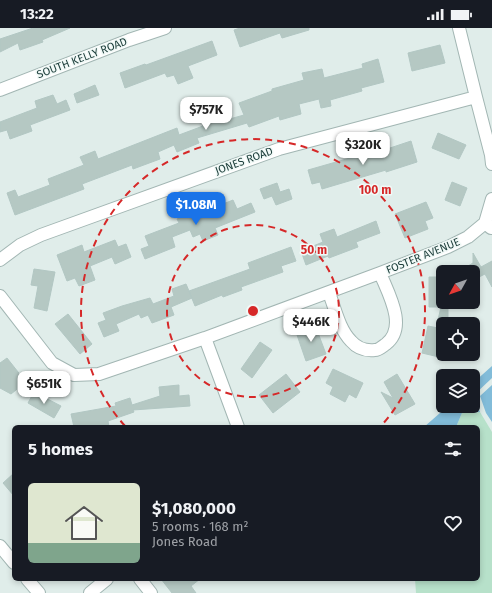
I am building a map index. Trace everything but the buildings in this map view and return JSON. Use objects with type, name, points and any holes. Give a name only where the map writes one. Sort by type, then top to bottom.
[{"type":"street","name":"SOUTH KELLY ROAD","points":[[0,90],[129,40],[165,28]]},
{"type":"street","points":[[459,28],[492,164]]},
{"type":"street","name":"JONES ROAD","points":[[0,260],[20,245],[41,235],[279,149],[476,97]]},
{"type":"street","points":[[489,226],[492,199]]},
{"type":"street","name":"FOSTER AVENUE","points":[[0,296],[52,363],[74,375],[99,374],[330,293],[461,240],[489,226]]},
{"type":"street","name":"FOSTER AVENUE","points":[[330,293],[343,330],[351,341],[364,350],[377,350],[387,343],[394,334],[395,320],[395,310],[380,273]]},
{"type":"street","points":[[205,338],[237,425]]},
{"type":"street","points":[[0,546],[12,561]]},
{"type":"street","points":[[29,581],[39,593]]},
{"type":"street","points":[[90,593],[104,581]]},
{"type":"street","points":[[142,581],[151,593]]},
{"type":"green space","points":[[480,412],[492,432],[492,593],[416,593],[415,581],[480,581],[480,425],[457,425],[462,413]]},
{"type":"water","points":[[492,366],[492,378],[480,389],[480,377]]},
{"type":"water","points":[[492,385],[492,422],[486,413],[480,396]]},
{"type":"water","points":[[440,413],[462,413],[457,425],[426,425]]}]
